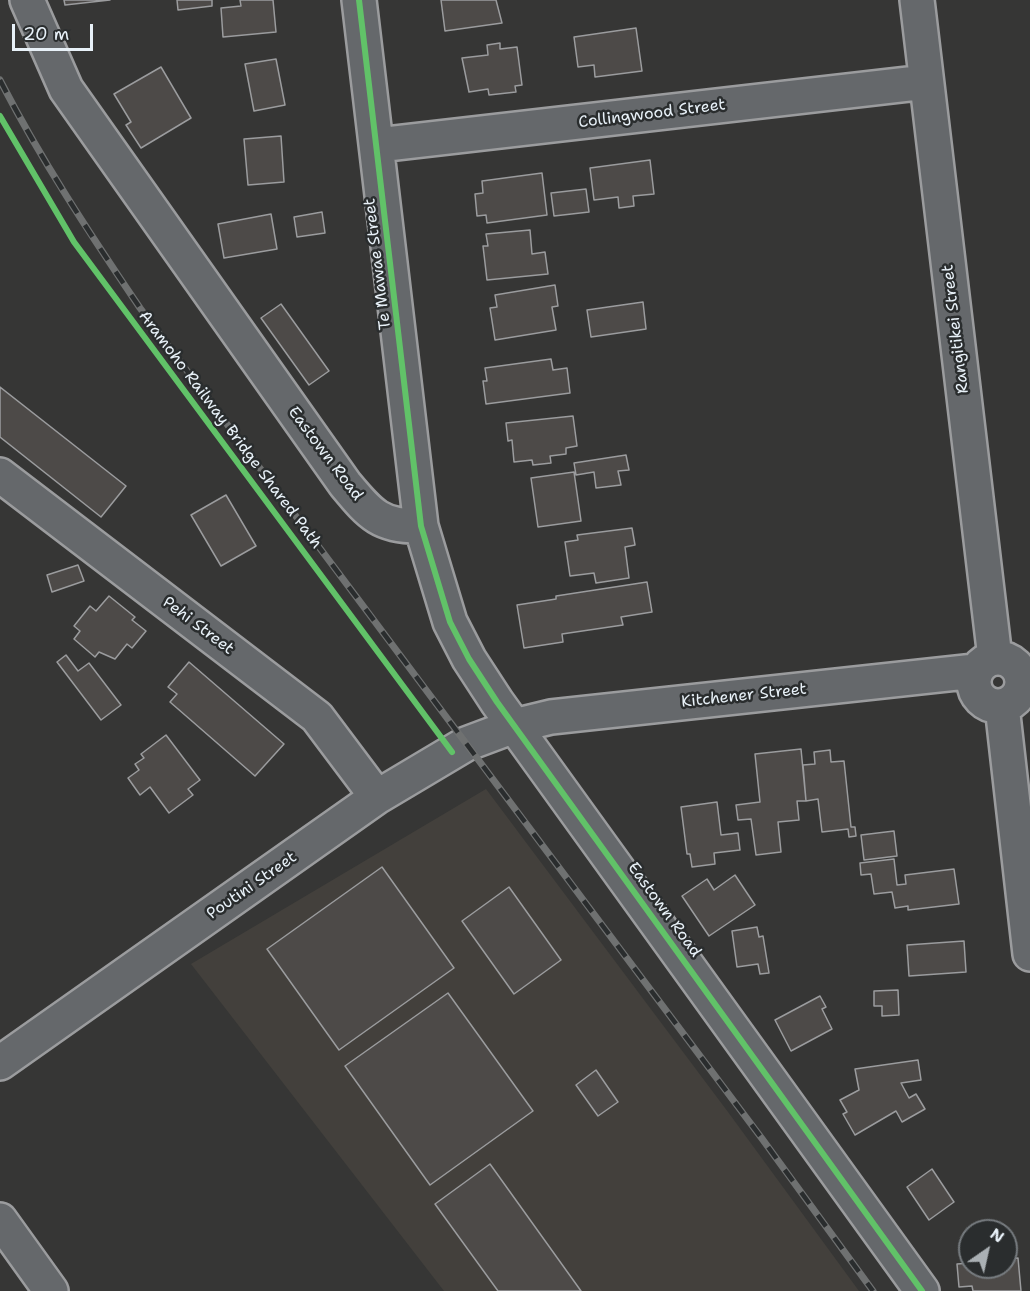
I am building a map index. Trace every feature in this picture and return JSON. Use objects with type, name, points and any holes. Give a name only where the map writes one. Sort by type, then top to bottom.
[{"type":"street","name":"Eastown Road","points":[[27,0],[66,89],[345,484],[377,518],[390,525],[421,526],[450,622],[469,659],[514,726],[922,1291]]},
{"type":"street","name":"Te Mawae Street","points":[[359,0],[378,145],[421,526]]},
{"type":"street","name":"Rangitikei Street","points":[[917,0],[985,664]]},
{"type":"street","name":"Collingwood Street","points":[[378,145],[926,82]]},
{"type":"street","name":"Pehi Street","points":[[0,475],[317,717],[332,733],[377,797]]},
{"type":"street","points":[[1018,689],[986,703],[980,698],[973,683],[985,664],[1011,661],[1017,666],[1030,954]]},
{"type":"street","name":"Kitchener Street","points":[[514,726],[551,717],[985,664]]},
{"type":"street","name":"Poutini Street","points":[[0,1063],[377,797],[466,744],[514,726]]},
{"type":"street","points":[[0,1220],[51,1291]]},
{"type":"shaded area","points":[[486,789],[859,1291],[444,1291],[191,964]]},
{"type":"building","points":[[64,0],[110,0],[65,5]]},
{"type":"building","points":[[177,0],[212,0],[212,6],[178,10]]},
{"type":"building","points":[[240,0],[273,0],[276,32],[223,37],[221,8],[241,6]]},
{"type":"building","points":[[441,0],[496,0],[502,23],[445,31]]},
{"type":"building","points":[[636,28],[642,71],[595,77],[594,65],[578,67],[574,37]]},
{"type":"building","points":[[500,43],[500,49],[517,47],[522,85],[515,86],[516,92],[489,95],[488,89],[469,92],[462,58],[488,55],[487,45]]},
{"type":"building","points":[[276,59],[285,105],[254,111],[245,64]]},
{"type":"building","points":[[161,67],[191,118],[141,148],[126,125],[131,122],[114,94]]},
{"type":"building","points":[[281,136],[284,182],[248,185],[244,139]]},
{"type":"building","points":[[650,160],[654,194],[633,196],[634,206],[619,208],[618,197],[594,200],[590,168]]},
{"type":"building","points":[[542,173],[547,215],[487,223],[486,215],[477,216],[475,194],[483,193],[482,181]]},
{"type":"building","points":[[586,189],[589,212],[554,216],[551,193]]},
{"type":"building","points":[[322,212],[325,233],[297,237],[294,217]]},
{"type":"building","points":[[271,214],[277,249],[224,258],[218,224]]},
{"type":"building","points":[[530,230],[532,254],[545,252],[548,274],[487,280],[483,246],[488,246],[486,234]]},
{"type":"building","points":[[555,285],[558,306],[552,307],[556,330],[495,340],[490,308],[497,307],[495,295]]},
{"type":"building","points":[[643,302],[646,329],[591,337],[587,310]]},
{"type":"building","points":[[281,304],[329,371],[309,385],[261,318]]},
{"type":"building","points":[[551,359],[553,370],[567,368],[570,393],[486,404],[483,381],[487,381],[485,368]]},
{"type":"building","points":[[0,387],[126,486],[101,517],[0,437]]},
{"type":"building","points":[[573,416],[577,446],[566,448],[566,454],[550,456],[551,463],[533,465],[532,460],[514,462],[512,440],[508,441],[506,423]]},
{"type":"building","points":[[626,455],[629,470],[618,471],[621,485],[596,488],[594,472],[576,475],[574,463]]},
{"type":"building","points":[[574,472],[581,521],[538,527],[531,478]]},
{"type":"building","points":[[226,495],[256,546],[221,566],[191,515]]},
{"type":"building","points":[[632,528],[635,545],[625,547],[629,578],[596,583],[594,573],[570,576],[565,542],[578,540],[577,535]]},
{"type":"building","points":[[78,565],[84,581],[52,592],[47,575]]},
{"type":"building","points":[[647,582],[652,612],[621,617],[623,625],[562,634],[563,642],[524,648],[517,605],[556,599],[556,596]]},
{"type":"building","points":[[109,596],[135,617],[132,620],[146,631],[132,648],[127,644],[115,659],[99,652],[95,657],[74,639],[80,631],[74,626],[90,606],[96,611]]},
{"type":"building","points":[[66,655],[78,671],[89,663],[121,705],[101,720],[57,662]]},
{"type":"building","points":[[189,662],[284,744],[255,776],[170,702],[177,694],[168,687]]},
{"type":"building","points":[[166,735],[200,780],[188,789],[193,795],[169,813],[150,787],[140,795],[128,778],[139,770],[135,764],[144,758],[141,754]]},
{"type":"building","points":[[801,749],[806,801],[797,801],[799,820],[778,822],[781,852],[756,855],[751,819],[738,820],[736,805],[760,802],[755,754]]},
{"type":"building","points":[[830,750],[831,762],[844,761],[851,827],[855,827],[856,836],[849,837],[848,829],[822,832],[818,799],[806,801],[803,765],[815,764],[814,752]]},
{"type":"building","points":[[717,802],[721,835],[738,833],[740,850],[714,853],[715,864],[692,867],[690,854],[687,854],[681,807]]},
{"type":"building","points":[[894,831],[897,856],[864,860],[861,835]]},
{"type":"building","points":[[894,859],[897,885],[906,884],[905,875],[954,869],[959,904],[908,910],[908,906],[895,908],[892,892],[874,894],[871,874],[861,875],[860,863]]},
{"type":"building","points":[[382,867],[454,968],[339,1050],[267,949]]},
{"type":"building","points":[[735,875],[755,905],[709,936],[682,896],[707,879],[714,890]]},
{"type":"building","points":[[509,887],[561,960],[514,994],[462,921]]},
{"type":"building","points":[[757,927],[759,937],[763,936],[769,973],[760,974],[758,964],[737,967],[732,931]]},
{"type":"building","points":[[964,941],[966,972],[909,976],[907,945]]},
{"type":"building","points":[[898,990],[899,1015],[882,1016],[882,1006],[874,1006],[874,991]]},
{"type":"building","points":[[448,993],[533,1111],[430,1185],[345,1066]]},
{"type":"building","points":[[820,996],[826,1007],[822,1009],[832,1029],[791,1051],[775,1020]]},
{"type":"building","points":[[918,1060],[921,1080],[901,1083],[909,1098],[916,1094],[925,1109],[902,1122],[896,1111],[855,1135],[843,1114],[847,1112],[840,1100],[859,1090],[855,1069]]},
{"type":"building","points":[[596,1070],[618,1102],[598,1116],[576,1085]]},
{"type":"building","points":[[490,1164],[581,1291],[498,1291],[435,1204]]},
{"type":"building","points":[[932,1169],[954,1202],[929,1220],[907,1187]]},
{"type":"building","points":[[1018,1258],[1021,1291],[973,1291],[972,1286],[959,1287],[958,1279],[1018,1279]]},
{"type":"railway","points":[[0,80],[49,168],[140,308],[763,1140],[873,1291]]},
{"type":"cycle path","points":[[359,0],[421,526],[450,622],[469,659],[497,702],[922,1291]]},
{"type":"cycle path","name":"Aramoho Railway Bridge Shared Path","points":[[0,116],[74,242],[452,752]]}]
